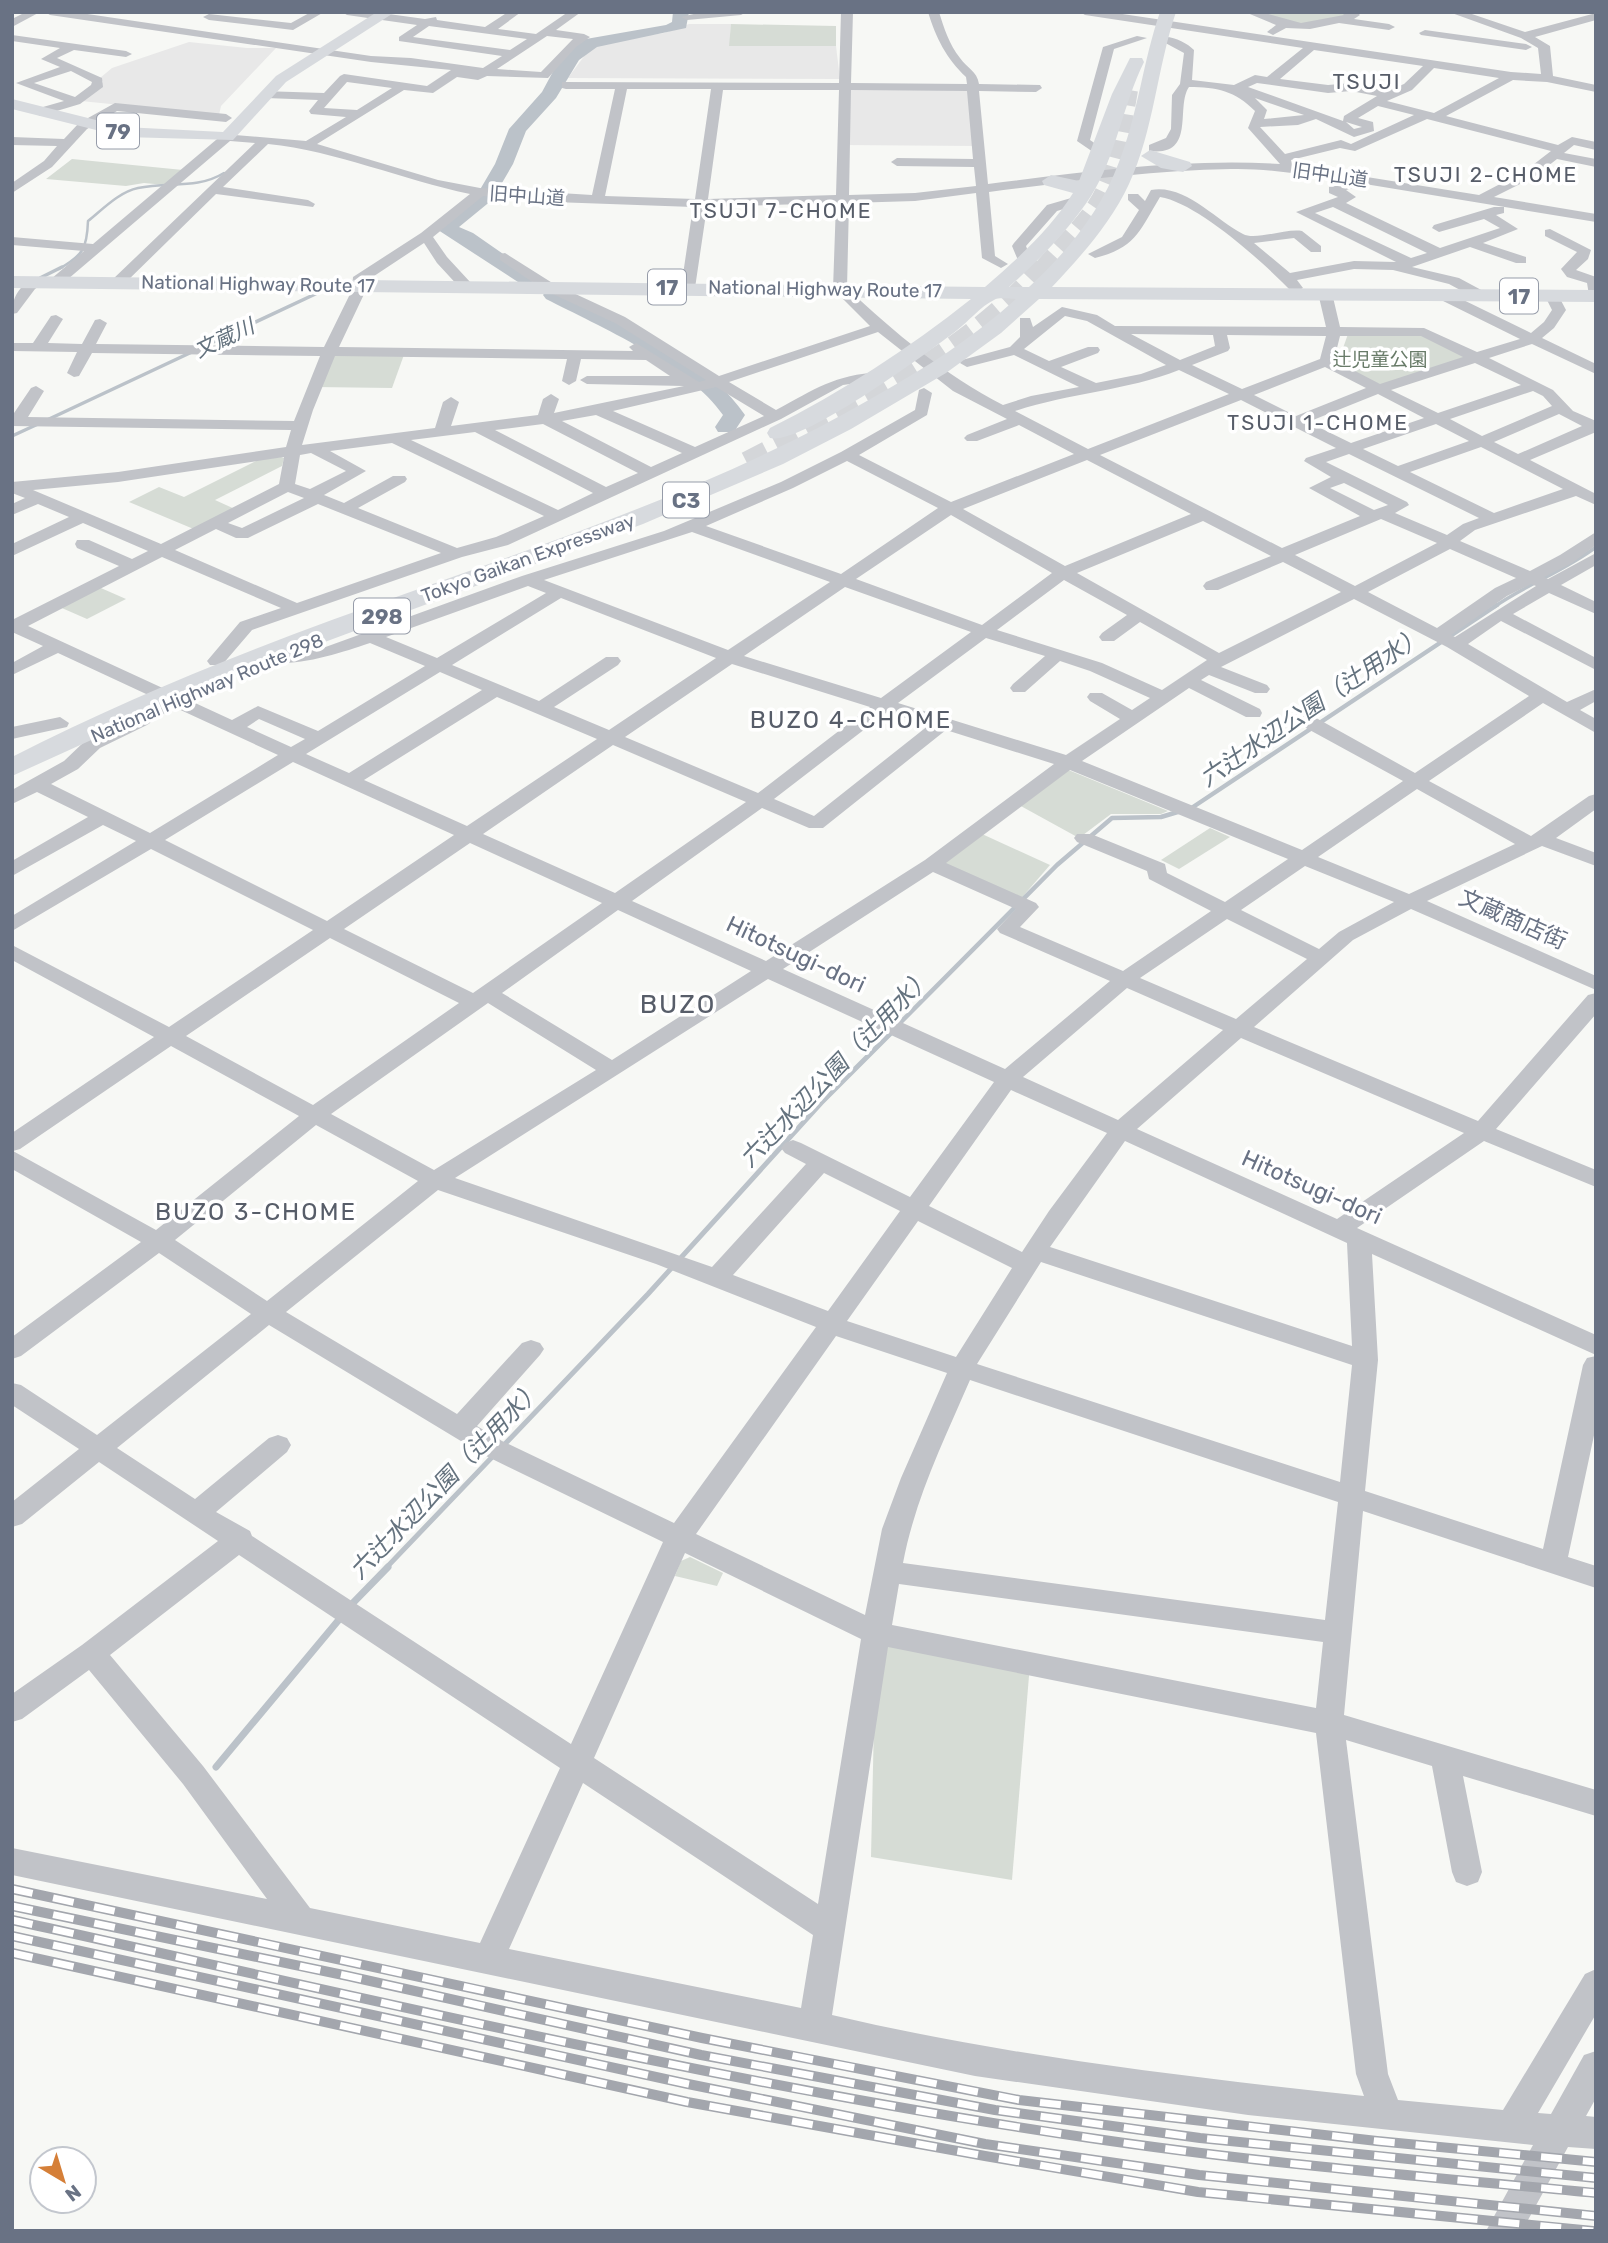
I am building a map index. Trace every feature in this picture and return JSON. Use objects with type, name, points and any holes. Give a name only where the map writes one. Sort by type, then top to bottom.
[{"type":"highway","points":[[1129,90],[1141,38],[1161,19]]},
{"type":"highway","points":[[1151,90],[1157,64],[1161,19]]},
{"type":"highway","name":"Tokyo Gaikan Expressway","points":[[12,750],[103,707],[267,639],[610,518],[701,481],[832,417],[905,375],[968,331],[1023,286],[1050,259],[1095,201],[1116,156],[1136,89],[1147,36],[1161,19]]},
{"type":"highway","name":"Tokyo Gaikan Expressway","points":[[12,768],[118,716],[280,648],[552,551],[715,488],[848,423],[931,373],[985,335],[1040,288],[1066,261],[1110,202],[1131,158],[1161,19]]},
{"type":"highway","points":[[596,532],[804,421],[880,376],[942,334],[989,284],[1022,254],[1050,236],[1084,189],[1121,88],[1136,62]]},
{"type":"highway","points":[[596,532],[687,509],[769,475],[878,421],[967,363],[1026,329],[1054,293],[1095,254],[1140,203],[1163,90],[1157,64]]},
{"type":"highway","points":[[1149,158],[1183,166]]},
{"type":"highway","points":[[1051,181],[1073,184],[1084,189]]},
{"type":"highway","name":"National Highway Route 17","points":[[28,284],[840,289],[989,284],[1054,293],[1299,282],[1325,293],[1596,295]]},
{"type":"highway","name":"National Highway Route 298","points":[[25,781],[94,735],[173,698],[596,532],[753,467]]},
{"type":"highway","name":"National Highway Route 298","points":[[12,744],[148,686],[216,661],[596,532]]},
{"type":"main road","points":[[227,137],[281,79],[322,50],[384,15]]},
{"type":"main road","name":"旧中山道","points":[[12,104],[86,124],[137,134],[227,137]]},
{"type":"street","points":[[12,24],[35,12]]},
{"type":"street","points":[[50,12],[84,14],[118,22],[485,72],[544,76],[572,45],[584,37],[488,30],[347,12]]},
{"type":"street","points":[[118,22],[135,12]]},
{"type":"street","points":[[184,31],[213,14],[293,27],[319,12]]},
{"type":"street","points":[[444,12],[403,38],[512,54]]},
{"type":"street","points":[[488,30],[516,12]]},
{"type":"street","points":[[359,114],[315,111],[344,78],[429,90],[455,73],[478,76],[576,12]]},
{"type":"street","points":[[687,17],[741,12]]},
{"type":"street","points":[[846,12],[840,289],[880,327],[958,388],[1448,640],[1596,727]]},
{"type":"street","points":[[933,12],[941,36],[956,61],[972,76],[989,258],[1001,264]]},
{"type":"street","points":[[1085,12],[1161,19],[1312,46],[1389,27]]},
{"type":"street","points":[[1454,12],[1487,17],[1541,44]]},
{"type":"street","points":[[1256,13],[1297,28],[1342,16],[1357,37],[1415,54],[1433,64]]},
{"type":"street","points":[[1525,36],[1596,16]]},
{"type":"street","points":[[1084,189],[1149,158],[1174,139],[1180,113],[1178,94],[1186,84],[1189,52],[1161,19]]},
{"type":"street","points":[[1119,21],[1112,38],[1119,43]]},
{"type":"street","points":[[1265,38],[1284,24]]},
{"type":"street","points":[[12,38],[93,50],[131,51],[170,29]]},
{"type":"street","points":[[1425,33],[1522,47],[1541,44]]},
{"type":"street","points":[[1078,153],[1109,47],[1141,38]]},
{"type":"street","points":[[12,53],[34,42]]},
{"type":"street","points":[[1541,44],[1547,78]]},
{"type":"street","points":[[1271,80],[1312,46]]},
{"type":"street","points":[[40,112],[76,101],[97,87],[98,80],[47,59],[71,47]]},
{"type":"street","points":[[16,82],[69,66],[93,50]]},
{"type":"street","points":[[1392,131],[1348,119],[1388,94],[1408,87],[1433,64],[1461,59],[1545,62]]},
{"type":"street","points":[[1461,59],[1511,76],[1547,78],[1596,89]]},
{"type":"street","points":[[1238,88],[1261,110],[1254,128],[1284,163],[1341,144],[1351,148],[1430,116],[1511,76]]},
{"type":"street","points":[[1238,88],[1255,79],[1305,80],[1337,99]]},
{"type":"street","points":[[16,82],[76,101]]},
{"type":"street","points":[[1186,84],[1238,88],[1334,121],[1344,126],[1341,128],[1354,133],[1374,127]]},
{"type":"street","points":[[566,85],[1036,88]]},
{"type":"street","points":[[598,200],[622,85]]},
{"type":"street","points":[[688,288],[718,85]]},
{"type":"street","points":[[307,145],[402,86]]},
{"type":"street","points":[[1307,104],[1325,92],[1351,87],[1388,94]]},
{"type":"street","points":[[266,94],[328,97]]},
{"type":"street","points":[[1377,102],[1596,163]]},
{"type":"street","points":[[12,189],[45,166],[86,124],[115,107],[226,118]]},
{"type":"street","points":[[1256,123],[1298,121],[1316,115]]},
{"type":"street","points":[[12,310],[30,286],[28,284],[88,248],[168,188],[227,137]]},
{"type":"street","name":"旧中山道","points":[[227,137],[307,145],[436,183],[485,193],[598,200],[699,203],[927,196],[1051,181]]},
{"type":"street","points":[[117,283],[265,140]]},
{"type":"street","points":[[12,141],[67,144]]},
{"type":"street","points":[[1083,141],[1100,151]]},
{"type":"street","points":[[1480,199],[1533,172],[1572,141],[1596,146]]},
{"type":"street","points":[[897,162],[979,163]]},
{"type":"street","name":"旧中山道","points":[[1183,166],[1284,163],[1366,180],[1511,204],[1594,224]]},
{"type":"street","points":[[1366,180],[1334,190],[1350,197],[1303,212],[1410,263]]},
{"type":"street","points":[[214,190],[308,204]]},
{"type":"street","points":[[344,285],[426,236],[485,193]]},
{"type":"street","points":[[1140,203],[1156,193],[1171,193],[1244,240],[1299,282]]},
{"type":"street","points":[[1334,202],[1439,253]]},
{"type":"street","points":[[1439,228],[1487,215],[1511,204]]},
{"type":"street","points":[[1436,211],[1462,222]]},
{"type":"street","points":[[1487,215],[1511,229],[1540,234],[1584,250],[1583,256],[1568,269],[1572,274],[1593,281],[1596,295]]},
{"type":"street","points":[[1540,234],[1594,224]]},
{"type":"street","points":[[1299,282],[1354,265],[1394,266],[1410,263],[1511,229]]},
{"type":"street","points":[[1244,240],[1297,234],[1316,249]]},
{"type":"street","points":[[426,236],[442,260],[466,286]]},
{"type":"street","points":[[12,241],[88,248]]},
{"type":"street","points":[[1468,242],[1521,260]]},
{"type":"street","points":[[989,284],[1001,264],[1022,254]]},
{"type":"street","points":[[500,260],[540,287],[620,320],[749,402],[776,416]]},
{"type":"street","points":[[1297,265],[1299,282]]},
{"type":"street","points":[[1394,266],[1461,284],[1476,290],[1480,295]]},
{"type":"street","points":[[287,486],[290,452],[330,352],[359,290],[344,285]]},
{"type":"street","points":[[540,287],[551,303],[577,312],[693,385]]},
{"type":"street","points":[[1325,293],[1336,331],[1326,362],[950,508],[14,1145],[268,1313],[493,1448],[876,1633],[1329,1723],[1596,1803]]},
{"type":"street","points":[[1442,295],[1596,370]]},
{"type":"street","points":[[1296,421],[1378,389],[1531,340],[1549,325],[1559,310],[1552,296]]},
{"type":"street","points":[[1015,349],[1026,329],[1062,311],[1092,318],[1152,353],[1491,518]]},
{"type":"street","points":[[38,348],[56,319]]},
{"type":"street","points":[[74,373],[100,323]]},
{"type":"street","points":[[12,487],[118,477],[442,432],[485,423],[545,419],[597,410],[718,380],[880,327]]},
{"type":"street","points":[[1111,330],[1424,332],[1548,393],[1575,418],[1595,427]]},
{"type":"street","points":[[1002,411],[1031,401],[1145,378],[1223,348],[1219,330]]},
{"type":"street","points":[[12,347],[649,355]]},
{"type":"street","points":[[967,363],[1015,349],[1094,388]]},
{"type":"street","points":[[1049,366],[1093,350]]},
{"type":"street","points":[[1575,360],[1589,352]]},
{"type":"street","points":[[569,381],[575,355]]},
{"type":"street","points":[[1326,362],[1596,500]]},
{"type":"street","points":[[216,661],[247,626],[456,553],[502,541],[776,416],[838,382],[851,378],[880,376]]},
{"type":"street","points":[[587,380],[693,385]]},
{"type":"street","points":[[1212,586],[1401,505],[1312,461],[1534,386]]},
{"type":"street","points":[[14,425],[36,391]]},
{"type":"street","points":[[273,657],[323,654],[528,580],[691,526],[754,500],[847,455],[922,412],[924,393]]},
{"type":"street","points":[[545,419],[551,399]]},
{"type":"street","points":[[442,432],[451,402]]},
{"type":"street","points":[[1397,471],[1453,454],[1562,407]]},
{"type":"street","points":[[597,410],[696,453]]},
{"type":"street","points":[[545,419],[651,473]]},
{"type":"street","points":[[972,438],[1020,420]]},
{"type":"street","points":[[14,425],[42,422],[300,426]]},
{"type":"street","points":[[485,423],[605,493]]},
{"type":"street","points":[[1519,459],[1595,427]]},
{"type":"street","points":[[394,438],[558,516]]},
{"type":"street","points":[[215,523],[242,534],[358,471],[313,448]]},
{"type":"street","points":[[847,455],[950,508],[1139,615],[1253,713]]},
{"type":"street","points":[[1344,477],[1317,488],[1451,542],[1596,609]]},
{"type":"street","points":[[344,509],[399,479]]},
{"type":"street","points":[[14,625],[287,486],[456,553]]},
{"type":"street","points":[[12,487],[295,608]]},
{"type":"street","points":[[12,1517],[435,1180],[612,1070],[932,864],[1068,762],[1205,670],[1451,542],[1469,527],[1577,490]]},
{"type":"street","points":[[12,510],[38,498]]},
{"type":"street","points":[[12,1350],[158,1241],[314,1115],[760,801],[1064,572],[1203,516]]},
{"type":"street","points":[[12,551],[82,517]]},
{"type":"street","points":[[691,526],[986,632],[1096,667],[1165,698]]},
{"type":"street","points":[[1448,640],[1500,614],[1596,537]]},
{"type":"street","points":[[773,555],[793,542]]},
{"type":"street","points":[[83,544],[133,566]]},
{"type":"street","points":[[1448,640],[1501,592],[1539,581],[1596,558]]},
{"type":"street","name":"文蔵商店街","points":[[528,580],[729,657],[1068,762],[1410,901],[1596,984]]},
{"type":"street","points":[[12,925],[559,592]]},
{"type":"street","points":[[1500,614],[1596,665]]},
{"type":"street","points":[[1108,637],[1139,615]]},
{"type":"street","name":"Hitotsugi-dori","points":[[14,625],[350,781],[618,900],[765,970],[1350,1232],[1596,1346]]},
{"type":"street","points":[[371,637],[816,824],[943,723]]},
{"type":"street","points":[[12,670],[57,646]]},
{"type":"street","points":[[1019,688],[1056,656]]},
{"type":"street","points":[[540,708],[611,661]]},
{"type":"street","points":[[1205,670],[1261,689]]},
{"type":"street","points":[[350,781],[497,690]]},
{"type":"street","points":[[1564,710],[1596,694]]},
{"type":"street","points":[[489,1959],[678,1538],[1007,1079],[1125,979],[1541,696]]},
{"type":"street","points":[[1097,697],[1134,719]]},
{"type":"street","points":[[234,727],[258,712],[320,738]]},
{"type":"street","points":[[1302,718],[1536,841],[1596,860]]},
{"type":"street","points":[[12,733],[60,723]]},
{"type":"street","points":[[12,799],[25,781],[104,816],[329,930],[481,997],[612,1070]]},
{"type":"street","points":[[814,2026],[876,1633],[896,1529],[910,1488],[963,1366],[1031,1258],[1100,1156],[1121,1130],[1319,957],[1352,932],[1536,841],[1596,800]]},
{"type":"street","points":[[12,870],[104,816]]},
{"type":"street","points":[[1084,838],[1158,868],[1156,875],[1319,957]]},
{"type":"street","points":[[932,864],[1029,907],[1007,929],[1236,1029],[1596,1179]]},
{"type":"street","points":[[12,951],[435,1180],[678,1263],[822,1318],[831,1325],[1352,1494],[1596,1577]]},
{"type":"street","points":[[1387,2115],[1372,2074],[1329,1723],[1365,1360],[1350,1232],[1481,1132],[1596,1000]]},
{"type":"street","points":[[793,1148],[914,1210],[1031,1258],[1365,1360]]},
{"type":"street","points":[[716,1278],[820,1163]]},
{"type":"street","points":[[459,1428],[531,1349]]},
{"type":"street","points":[[1553,1563],[1596,1365]]},
{"type":"street","points":[[12,1392],[240,1539],[828,1928]]},
{"type":"street","points":[[198,1512],[278,1445]]},
{"type":"street","points":[[12,1710],[92,1653],[240,1539]]},
{"type":"street","points":[[888,1572],[1338,1633]]},
{"type":"street","points":[[92,1653],[193,1775],[300,1920]]},
{"type":"street","points":[[1445,1758],[1467,1871]]},
{"type":"street","points":[[12,1861],[814,2026],[864,2039],[1092,2080],[1387,2115],[1511,2128],[1596,2133]]},
{"type":"street","points":[[1511,2128],[1596,1984]]},
{"type":"street","points":[[1503,2231],[1596,2066]]},
{"type":"shaded area","points":[[689,24],[731,24],[730,46],[836,46],[840,79],[568,78],[585,55],[602,42],[664,33]]},
{"type":"shaded area","points":[[189,42],[276,48],[221,106],[219,115],[81,101],[94,92],[103,82],[100,78],[112,68]]},
{"type":"shaded area","points":[[843,87],[972,87],[977,146],[842,145]]},
{"type":"green space","points":[[1345,12],[1353,15],[1297,28],[1253,14]]},
{"type":"green space","points":[[731,24],[836,26],[836,46],[729,46]]},
{"type":"green space","points":[[72,159],[183,170],[165,185],[144,183],[126,186],[46,179]]},
{"type":"green space","name":"辻児童公園","points":[[1348,334],[1419,334],[1465,357],[1381,385],[1337,365]]},
{"type":"green space","points":[[330,352],[405,352],[392,388],[315,387]]},
{"type":"green space","points":[[284,458],[282,466],[215,500],[237,510],[196,530],[129,502],[159,487],[184,497],[258,460]]},
{"type":"green space","points":[[94,585],[126,599],[87,619],[55,605]]},
{"type":"green space","points":[[1066,769],[1168,811],[1161,814],[1111,814],[1079,838],[1019,805]]},
{"type":"green space","points":[[1210,828],[1230,837],[1179,869],[1161,860]]},
{"type":"green space","points":[[982,834],[1050,865],[1018,902],[942,865]]},
{"type":"green space","points":[[690,1557],[723,1573],[717,1586],[675,1576],[681,1561]]},
{"type":"green space","points":[[876,1633],[1030,1664],[1012,1880],[871,1857]]},
{"type":"waterway","name":"文蔵川","points":[[525,278],[466,237],[445,228],[485,196],[504,164],[518,129],[550,94],[564,66],[573,56],[592,43],[680,25],[681,12]]},
{"type":"waterway","points":[[59,269],[74,260],[82,250],[88,221],[124,193],[149,186],[203,182],[224,173]]},
{"type":"waterway","points":[[40,278],[62,267]]},
{"type":"waterway","name":"文蔵川","points":[[47,420],[326,289]]},
{"type":"waterway","points":[[553,295],[653,348],[705,382],[723,399],[734,415],[726,427]]},
{"type":"waterway","name":"文蔵川","points":[[12,436],[38,424]]},
{"type":"waterway","name":"六辻水辺公園（辻用水）","points":[[1494,607],[1596,547]]},
{"type":"waterway","name":"六辻水辺公園（辻用水）","points":[[1190,809],[1497,605]]},
{"type":"waterway","name":"六辻水辺公園（辻用水）","points":[[891,1032],[1057,865],[1112,818],[1161,817],[1181,811]]},
{"type":"waterway","name":"六辻水辺公園（辻用水）","points":[[503,1446],[648,1294],[821,1103],[893,1031]]},
{"type":"waterway","name":"六辻水辺公園（辻用水）","points":[[386,1568],[496,1453]]},
{"type":"waterway","name":"六辻水辺公園（辻用水）","points":[[350,1606],[388,1567]]},
{"type":"waterway","name":"六辻水辺公園（辻用水）","points":[[216,1767],[342,1616]]},
{"type":"tunnel","points":[[1042,269],[1084,222],[1103,193],[1118,150],[1129,90]]},
{"type":"tunnel","points":[[747,463],[866,401],[943,355],[980,328],[1044,267]]},
{"type":"railway","points":[[12,1889],[702,2038],[1019,2100],[1377,2141],[1596,2162]]},
{"type":"railway","points":[[12,1906],[348,1976],[701,2055],[995,2110],[1200,2138],[1596,2178]]},
{"type":"railway","points":[[12,1920],[549,2039],[954,2117],[1216,2155],[1596,2193]]},
{"type":"railway","points":[[12,1936],[688,2084],[985,2144],[1199,2175],[1596,2216]]},
{"type":"railway","points":[[12,1953],[687,2102],[985,2156],[1198,2192],[1593,2231]]},
{"type":"district","name":"TSUJI","points":[[1367,81]]},
{"type":"district","name":"TSUJI 2-CHOME","points":[[1486,174]]},
{"type":"district","name":"TSUJI 7-CHOME","points":[[781,210]]},
{"type":"district","name":"TSUJI 1-CHOME","points":[[1318,422]]},
{"type":"district","name":"BUZO 4-CHOME","points":[[851,720]]},
{"type":"district","name":"BUZO","points":[[678,1004]]},
{"type":"district","name":"BUZO 3-CHOME","points":[[256,1212]]}]
